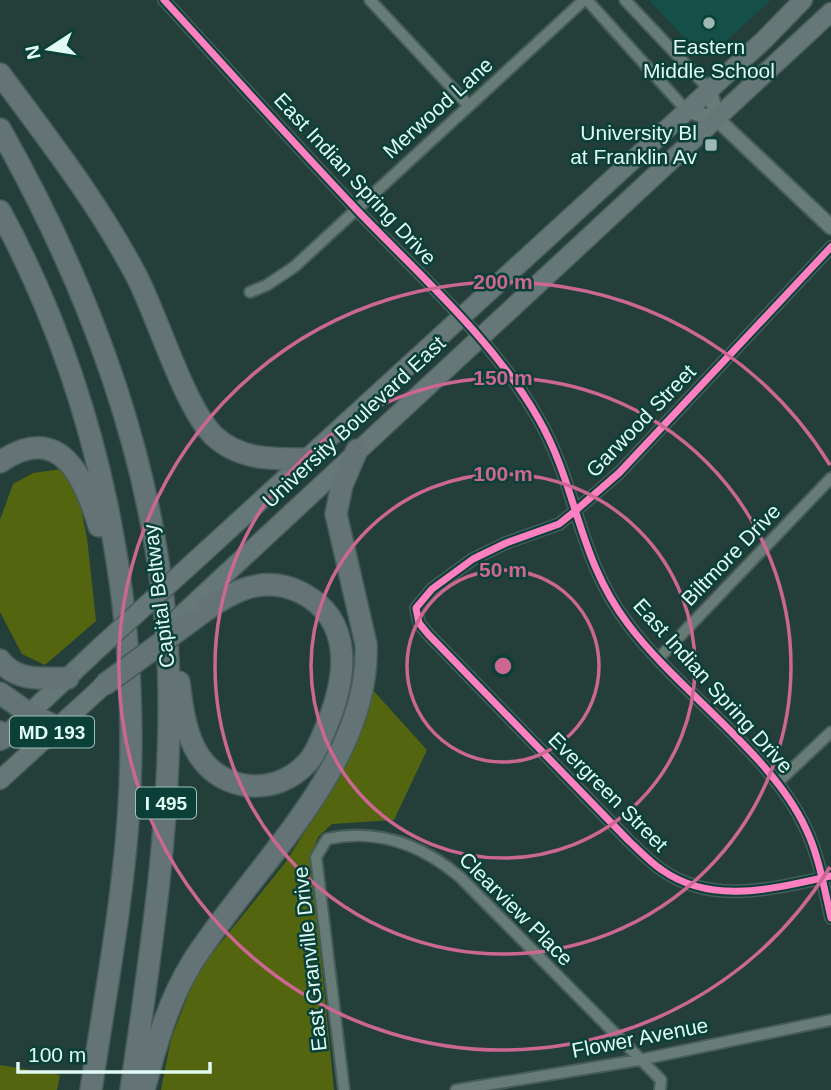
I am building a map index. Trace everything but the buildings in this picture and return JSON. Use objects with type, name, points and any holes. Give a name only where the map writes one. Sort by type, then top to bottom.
[{"type":"highway","points":[[0,74],[80,180],[109,226],[148,300],[201,418],[213,435],[247,456],[305,459]]},
{"type":"highway","name":"Capital Beltway","points":[[0,129],[69,262],[95,323],[132,440],[149,514],[162,602],[169,687],[169,762],[155,927],[131,1090]]},
{"type":"highway","name":"Capital Beltway","points":[[0,211],[35,281],[80,398],[96,452],[111,524],[124,616],[131,731],[128,809],[91,1090]]},
{"type":"highway","points":[[0,462],[13,453],[30,448],[49,450],[66,457],[79,472],[98,522],[124,616]]},
{"type":"highway","points":[[144,1090],[163,1020],[176,990],[193,961],[323,783],[352,719],[367,665],[366,644],[336,514],[342,485],[357,450]]},
{"type":"highway","points":[[104,685],[190,614],[243,587],[262,584],[293,588],[324,609],[335,626],[342,646],[342,683],[318,746],[299,771],[270,785],[254,787],[221,778],[198,755],[186,724],[149,514]]},
{"type":"highway","points":[[0,660],[16,674],[34,679],[68,678]]},
{"type":"highway","points":[[0,693],[30,714],[57,727]]},
{"type":"main road","name":"University Boulevard East","points":[[1,737],[30,714],[803,0]]},
{"type":"main road","name":"University Boulevard East","points":[[190,614],[357,450],[718,120],[831,12]]},
{"type":"main road","name":"MD 193","points":[[0,780],[104,685]]},
{"type":"street","name":"East Indian Spring Drive","points":[[164,0],[355,208],[480,338],[538,418],[564,472],[591,563],[608,596],[659,659],[777,783],[806,828],[827,877],[831,918]]},
{"type":"street","points":[[370,0],[469,106]]},
{"type":"street","name":"Merwood Lane","points":[[250,292],[267,285],[294,267],[355,208],[585,0]]},
{"type":"street","points":[[585,0],[686,110],[718,120],[831,227]]},
{"type":"street","points":[[625,0],[709,89],[718,120]]},
{"type":"street","name":"Garwood Street","points":[[416,608],[432,589],[474,559],[506,543],[559,524],[619,473],[831,247]]},
{"type":"street","name":"Biltmore Drive","points":[[659,659],[831,478]]},
{"type":"street","name":"Evergreen Street","points":[[416,608],[419,623],[428,634],[629,841],[663,870],[685,883],[723,891],[759,891],[827,877]]},
{"type":"street","points":[[777,783],[831,732]]},
{"type":"street","name":"Clearview Place","points":[[340,836],[364,834],[389,838],[438,859],[460,877],[661,1080],[660,1090]]},
{"type":"street","name":"East Granville Drive","points":[[340,836],[327,839],[316,858],[344,1090]]},
{"type":"street","name":"Flower Avenue","points":[[456,1090],[639,1060],[831,1020]]},
{"type":"shaded area","name":"Eastern Middle School","points":[[649,0],[771,0],[715,51],[696,50]]},
{"type":"green space","points":[[61,469],[77,489],[87,538],[96,621],[45,665],[22,654],[0,612],[0,520],[13,484],[33,473]]},
{"type":"green space","points":[[371,688],[427,750],[394,820],[332,824],[318,837],[311,857],[334,1090],[161,1090],[171,1039],[197,972],[285,863],[334,786],[349,755]]},
{"type":"green space","points":[[0,1065],[60,1075],[57,1090],[0,1090]]},
{"type":"cycle path","points":[[164,0],[356,209],[477,334],[520,389],[551,444],[588,548],[611,599],[649,649],[748,749],[791,801],[814,850],[831,918]]},
{"type":"cycle path","points":[[831,247],[619,473],[559,524],[506,543],[473,559],[432,589],[416,608],[419,623],[428,634],[629,841],[662,870],[702,888],[723,891],[766,889],[831,876]]},
{"type":"place","name":"Eastern Middle School","points":[[709,23]]},
{"type":"place","name":"University Bl at Franklin Av","points":[[711,145]]}]
